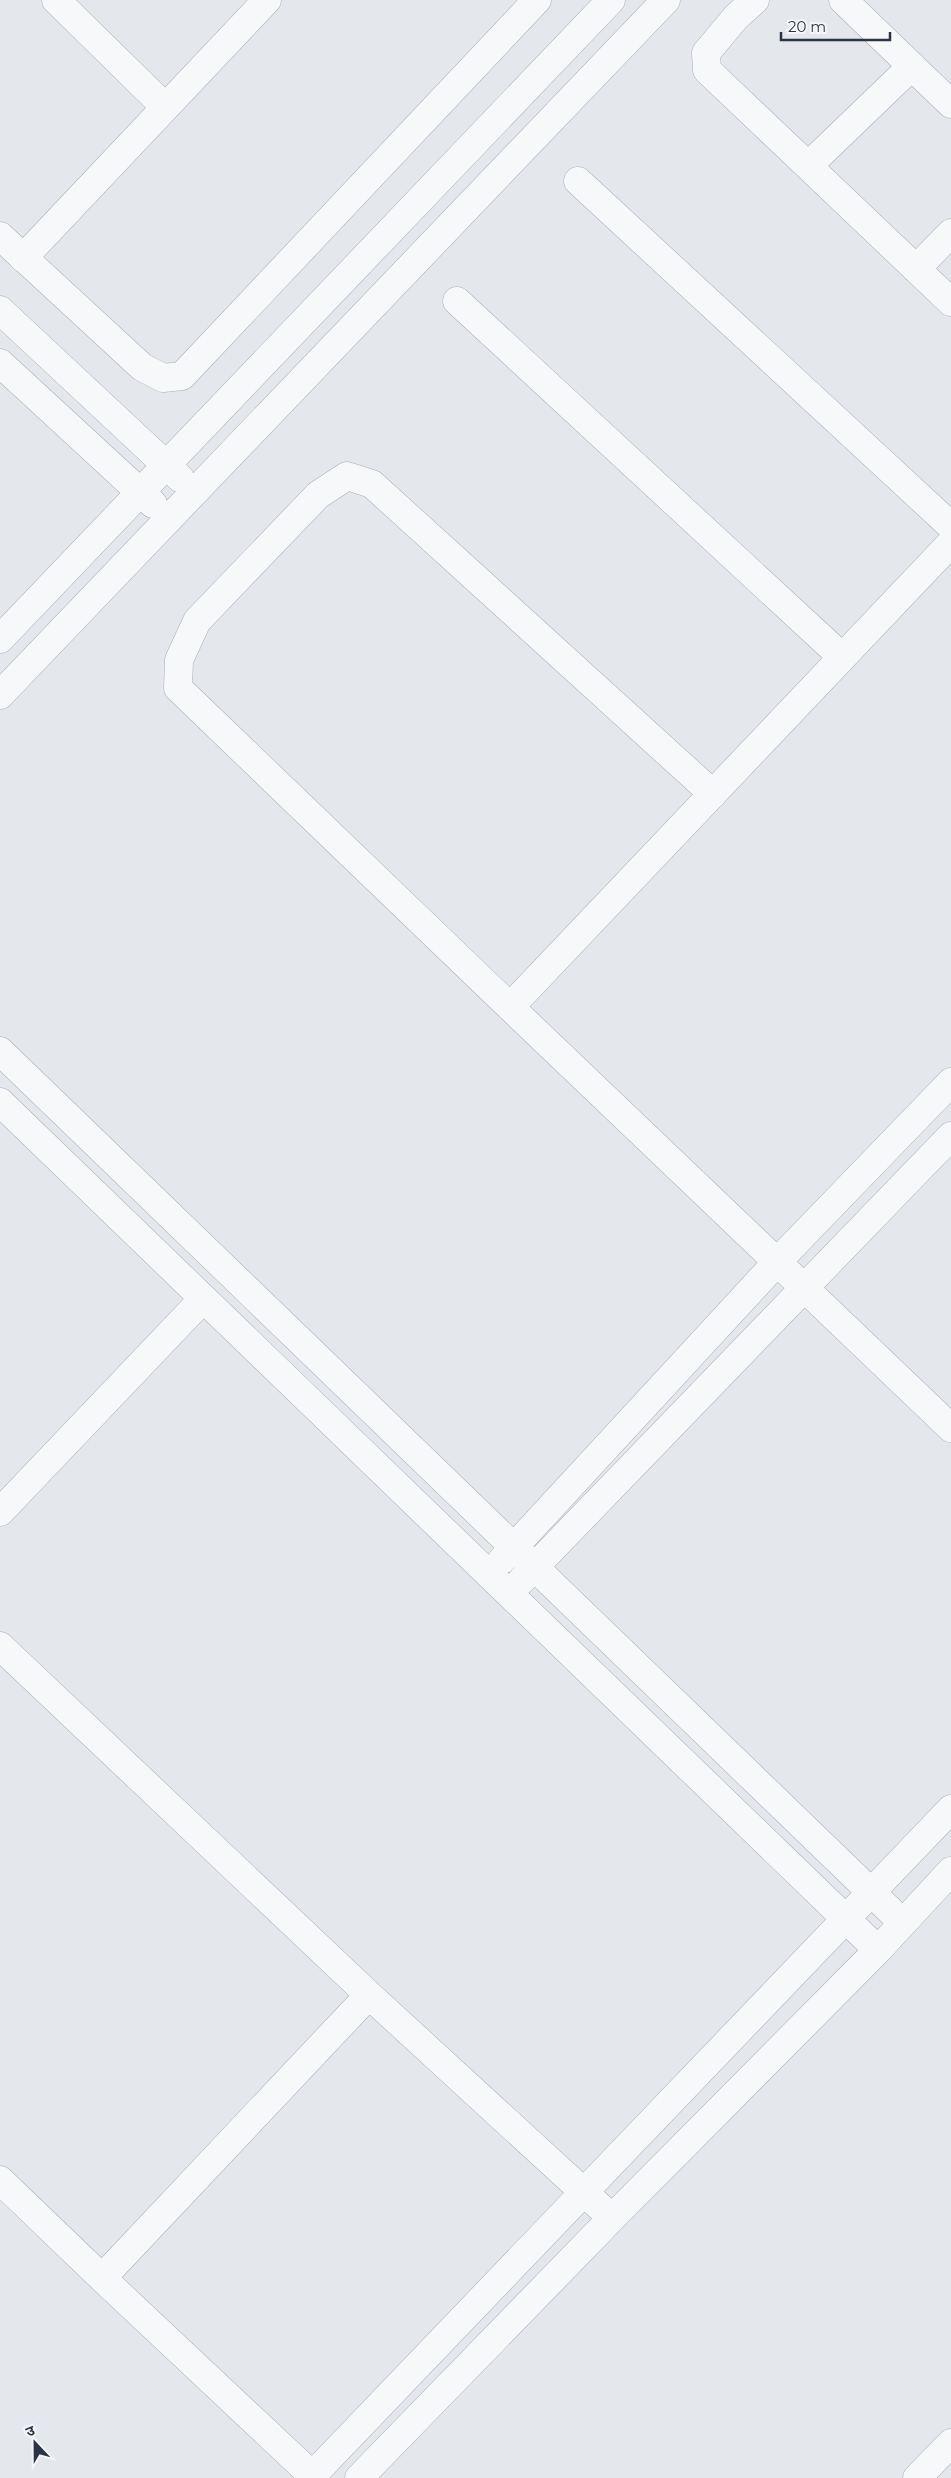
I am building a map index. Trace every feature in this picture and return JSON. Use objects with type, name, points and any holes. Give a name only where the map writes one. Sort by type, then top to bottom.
[{"type":"street","points":[[56,0],[166,107]]},
{"type":"street","points":[[23,258],[267,0]]},
{"type":"street","points":[[0,236],[142,367],[163,378],[182,376],[537,0]]},
{"type":"street","points":[[0,639],[611,0]]},
{"type":"street","points":[[0,695],[666,0]]},
{"type":"street","points":[[755,0],[736,17],[706,53],[707,70],[951,302]]},
{"type":"street","points":[[843,0],[951,104]]},
{"type":"street","points":[[808,166],[912,66]]},
{"type":"street","points":[[578,181],[951,526]]},
{"type":"street","points":[[916,269],[951,233]]},
{"type":"street","points":[[457,302],[842,657]]},
{"type":"street","points":[[0,310],[195,491]]},
{"type":"street","points":[[0,363],[169,518]]},
{"type":"street","points":[[713,794],[372,484],[347,476],[318,495],[197,621],[179,660],[178,688],[951,1428]]},
{"type":"street","points":[[510,1007],[951,543]]},
{"type":"street","points":[[0,1051],[903,1923]]},
{"type":"street","points":[[489,1574],[777,1262],[951,1082]]},
{"type":"street","points":[[0,1102],[878,1950]]},
{"type":"street","points":[[510,1594],[951,1136]]},
{"type":"street","points":[[0,1512],[203,1298]]},
{"type":"street","points":[[0,1646],[369,1996],[612,2218]]},
{"type":"street","points":[[0,2180],[313,2477],[951,1809]]},
{"type":"street","points":[[359,2478],[612,2218],[878,1950],[951,1871]]},
{"type":"street","points":[[102,2278],[369,1996]]},
{"type":"street","points":[[917,2478],[951,2443]]}]
